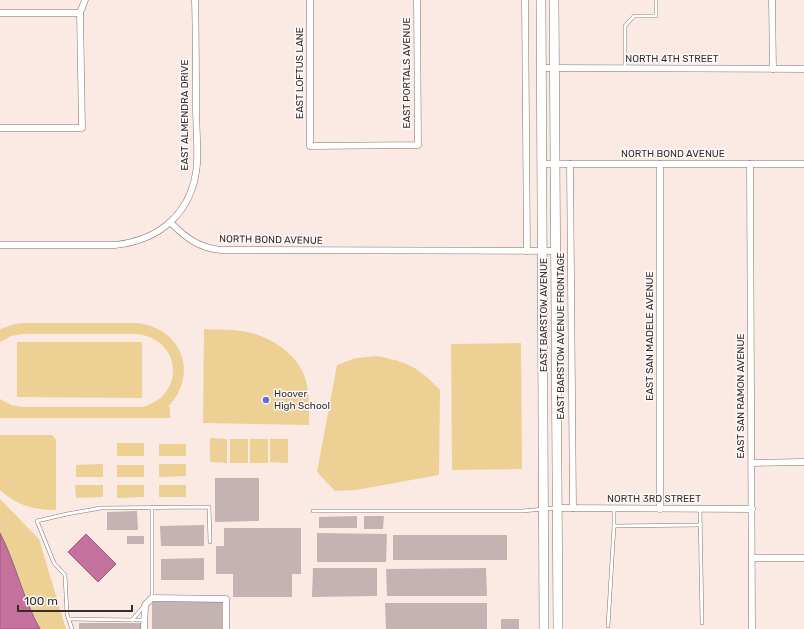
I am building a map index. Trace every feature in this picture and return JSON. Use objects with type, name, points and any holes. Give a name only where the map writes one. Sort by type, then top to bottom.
[{"type":"main road","name":"EAST BARSTOW AVENUE","points":[[540,0],[544,629]]},
{"type":"main road","name":"EAST BARSTOW AVENUE","points":[[554,0],[558,629]]},
{"type":"street","points":[[0,128],[82,128],[80,13],[85,0]]},
{"type":"street","name":"EAST ALMENDRA DRIVE","points":[[171,223],[190,197],[197,164],[195,0]]},
{"type":"street","name":"EAST LOFTUS LANE","points":[[310,0],[310,146],[418,145]]},
{"type":"street","name":"EAST PORTALS AVENUE","points":[[417,0],[418,145]]},
{"type":"street","points":[[525,0],[527,251]]},
{"type":"street","points":[[772,0],[772,69]]},
{"type":"street","points":[[0,13],[80,13]]},
{"type":"street","name":"NORTH 4TH STREET","points":[[541,68],[804,69]]},
{"type":"street","name":"NORTH BOND AVENUE","points":[[542,164],[804,164]]},
{"type":"street","name":"EAST BARSTOW AVENUE FRONTAGE","points":[[570,164],[573,508]]},
{"type":"street","name":"EAST SAN MADELE AVENUE","points":[[660,164],[660,509]]},
{"type":"street","name":"EAST SAN RAMON AVENUE","points":[[750,164],[752,629]]},
{"type":"street","points":[[0,245],[115,245],[143,239],[171,223]]},
{"type":"street","name":"NORTH BOND AVENUE","points":[[171,223],[187,239],[210,249],[555,251]]},
{"type":"street","points":[[752,463],[804,462]]},
{"type":"street","name":"NORTH 3RD STREET","points":[[557,508],[752,509]]},
{"type":"street","points":[[752,558],[804,558]]},
{"type":"street","points":[[144,629],[144,605],[152,598],[226,599],[226,629]]},
{"type":"lane","points":[[625,69],[625,26],[634,16],[656,16],[656,0]]},
{"type":"lane","points":[[72,629],[69,619],[65,575],[54,563],[37,521],[101,508],[209,507],[210,542]]},
{"type":"lane","points":[[152,508],[152,598]]},
{"type":"lane","points":[[313,511],[522,511],[557,508]]},
{"type":"lane","points":[[608,626],[614,509]]},
{"type":"lane","points":[[700,509],[702,624]]},
{"type":"lane","points":[[614,526],[700,525]]},
{"type":"lane","points":[[132,620],[144,605]]},
{"type":"lane","points":[[69,619],[144,620]]},
{"type":"shaded area","points":[[23,323],[137,323],[153,327],[166,334],[175,343],[181,355],[184,368],[183,381],[177,394],[168,407],[170,407],[170,418],[0,418],[0,399],[11,405],[23,407],[143,407],[157,401],[167,391],[172,380],[173,368],[170,356],[163,346],[152,338],[137,334],[23,334],[11,336],[0,342],[0,329]]},
{"type":"shaded area","points":[[204,329],[232,330],[251,333],[270,340],[287,351],[300,366],[306,381],[309,400],[309,425],[203,423]]},
{"type":"shaded area","points":[[17,342],[142,342],[142,398],[17,397]]},
{"type":"shaded area","points":[[521,343],[522,469],[452,470],[451,344]]},
{"type":"shaded area","points":[[377,356],[405,363],[419,371],[440,390],[439,475],[356,490],[335,491],[317,472],[337,365],[356,358]]},
{"type":"shaded area","points":[[0,435],[52,435],[56,440],[56,510],[26,506],[12,499],[0,490]]},
{"type":"shaded area","points":[[210,438],[227,439],[227,463],[210,462]]},
{"type":"shaded area","points":[[230,439],[248,439],[248,463],[230,463]]},
{"type":"shaded area","points":[[250,439],[268,439],[268,463],[250,463]]},
{"type":"shaded area","points":[[270,439],[288,439],[288,463],[270,462]]},
{"type":"shaded area","points":[[117,443],[144,443],[144,456],[117,456]]},
{"type":"shaded area","points":[[159,444],[186,444],[186,456],[159,456]]},
{"type":"shaded area","points":[[103,464],[103,477],[76,477],[76,465]]},
{"type":"shaded area","points":[[159,464],[186,464],[186,476],[159,477]]},
{"type":"shaded area","points":[[117,465],[144,465],[144,477],[117,477]]},
{"type":"shaded area","points":[[75,485],[103,485],[103,497],[76,498]]},
{"type":"shaded area","points":[[117,485],[144,485],[144,497],[117,498]]},
{"type":"shaded area","points":[[159,485],[186,485],[186,497],[159,497]]},
{"type":"shaded area","points":[[0,499],[39,539],[66,629],[0,629]]},
{"type":"shaded area","points":[[0,533],[11,557],[34,618],[40,629],[0,629]]},
{"type":"shaded area","points":[[86,534],[116,564],[98,582],[68,552]]},
{"type":"building","points":[[215,478],[259,478],[259,521],[215,522]]},
{"type":"building","points":[[137,511],[138,530],[107,530],[107,512]]},
{"type":"building","points":[[357,516],[357,528],[319,528],[319,517]]},
{"type":"building","points":[[364,516],[384,516],[383,529],[364,529]]},
{"type":"building","points":[[204,525],[204,546],[161,546],[160,526]]},
{"type":"building","points":[[224,528],[301,528],[301,574],[292,574],[292,597],[233,597],[233,574],[216,574],[216,546],[224,546]]},
{"type":"building","points":[[317,533],[387,534],[386,562],[317,562]]},
{"type":"building","points":[[393,535],[507,535],[507,560],[393,560]]},
{"type":"building","points":[[127,536],[144,536],[144,544],[127,544]]},
{"type":"building","points":[[204,558],[204,580],[161,580],[161,559]]},
{"type":"building","points":[[313,568],[377,568],[377,596],[312,597]]},
{"type":"building","points":[[486,568],[487,596],[387,596],[386,569]]},
{"type":"building","points":[[152,601],[222,601],[222,629],[152,629]]},
{"type":"building","points":[[385,603],[487,603],[487,629],[386,629]]},
{"type":"building","points":[[501,619],[519,619],[519,629],[501,629]]},
{"type":"building","points":[[79,623],[142,623],[142,629],[79,629]]},
{"type":"place","name":"Hoover High School","points":[[266,400]]}]
